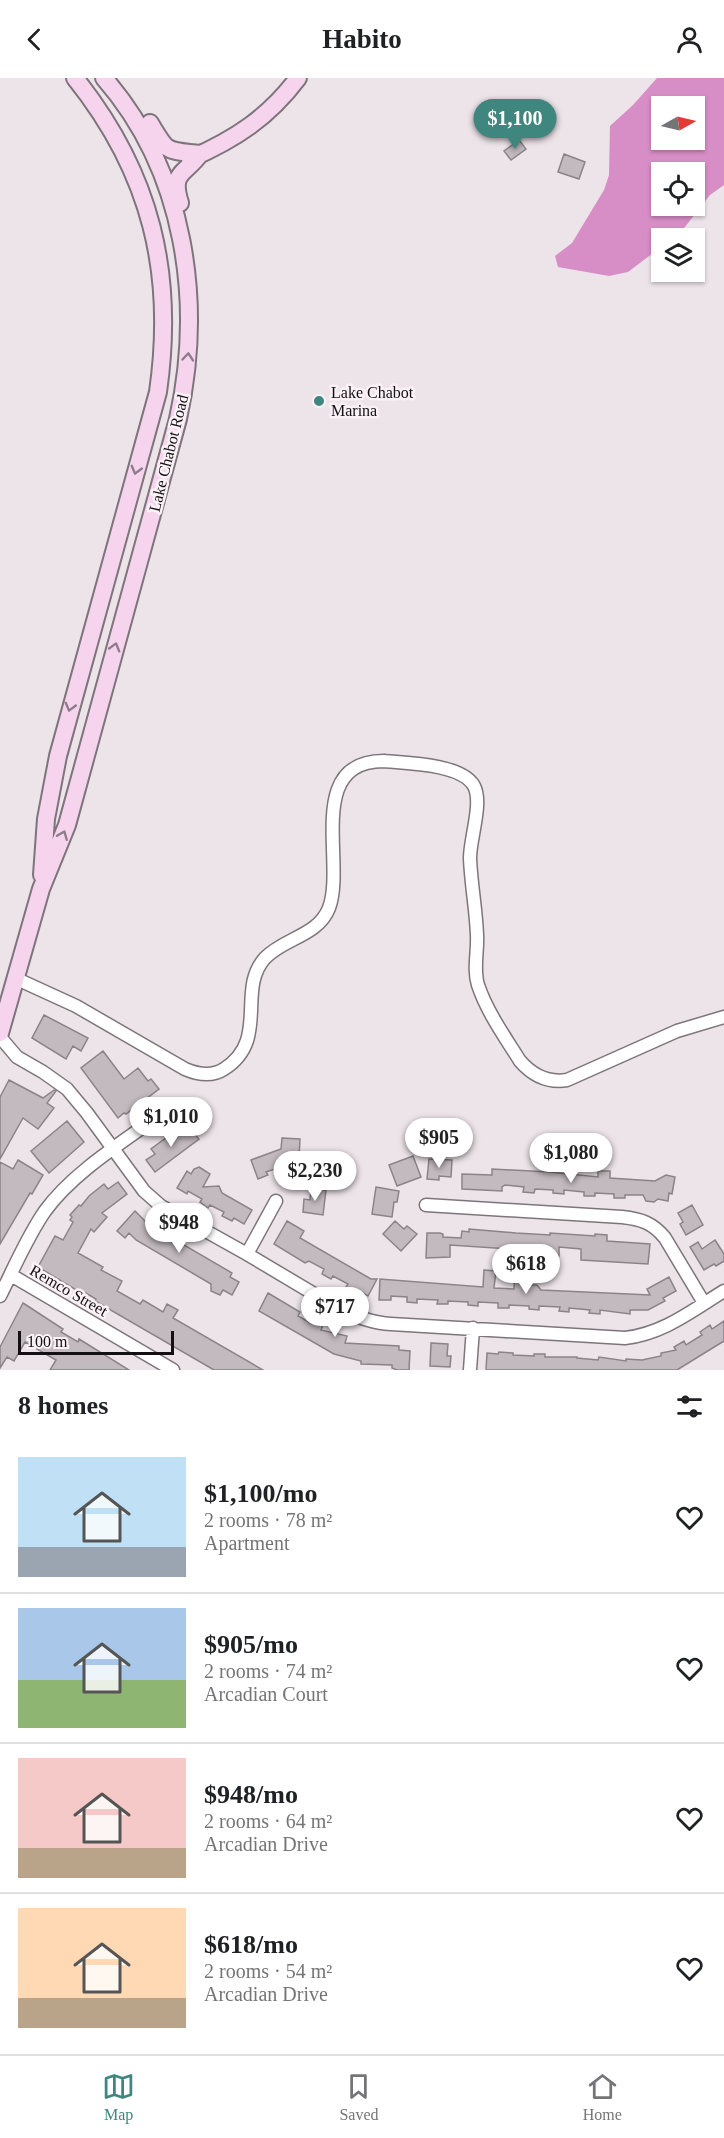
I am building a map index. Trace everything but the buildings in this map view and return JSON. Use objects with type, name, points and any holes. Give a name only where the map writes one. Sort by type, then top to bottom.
[{"type":"main road","name":"Lake Chabot Road","points":[[41,889],[46,819],[58,756],[158,392],[164,334],[160,269],[144,202],[130,166],[108,125],[75,78]]},
{"type":"main road","points":[[86,78],[110,111],[138,162],[145,168],[162,171],[228,140],[259,121],[278,103],[298,78]]},
{"type":"main road","name":"Lake Chabot Road","points":[[0,1035],[41,889],[67,825],[178,418],[184,393],[190,345],[189,292],[178,226],[162,171],[134,118],[104,78]]},
{"type":"main road","points":[[118,78],[142,109],[166,149],[174,152],[200,154]]},
{"type":"main road","points":[[189,292],[191,271],[189,242],[176,189],[177,180],[182,171],[194,163],[200,154]]},
{"type":"main road","points":[[160,269],[164,244],[157,200],[162,171]]},
{"type":"street","points":[[17,979],[76,1006],[185,1069],[205,1075],[221,1071],[235,1061],[247,1042],[252,1022],[253,986],[260,965],[275,950],[315,927],[329,908],[333,886],[333,810],[340,784],[356,767],[374,761],[384,761],[449,769],[468,779],[474,786],[477,796],[470,855],[477,939],[476,978],[486,1004],[527,1069],[543,1079],[567,1080],[677,1031],[724,1017]]},
{"type":"street","points":[[0,1035],[17,1057],[67,1089],[144,1191],[161,1206],[341,1310],[369,1321],[607,1338],[637,1337],[658,1330],[724,1290]]},
{"type":"street","points":[[0,1296],[28,1239],[47,1209],[69,1186],[168,1109]]},
{"type":"street","points":[[247,1254],[276,1202]]},
{"type":"street","points":[[426,1205],[622,1217],[645,1221],[665,1238],[704,1303]]},
{"type":"street","name":"Remco Street","points":[[11,1275],[173,1370]]},
{"type":"street","points":[[470,1370],[473,1328]]},
{"type":"shaded area","points":[[657,78],[724,78],[724,185],[705,201],[705,162],[651,162],[651,216],[694,216],[684,228],[651,228],[651,255],[628,272],[609,276],[558,267],[555,256],[572,243],[604,190],[609,175],[610,126]]},
{"type":"place","name":"Lake Chabot Marina","points":[[319,401]]}]
